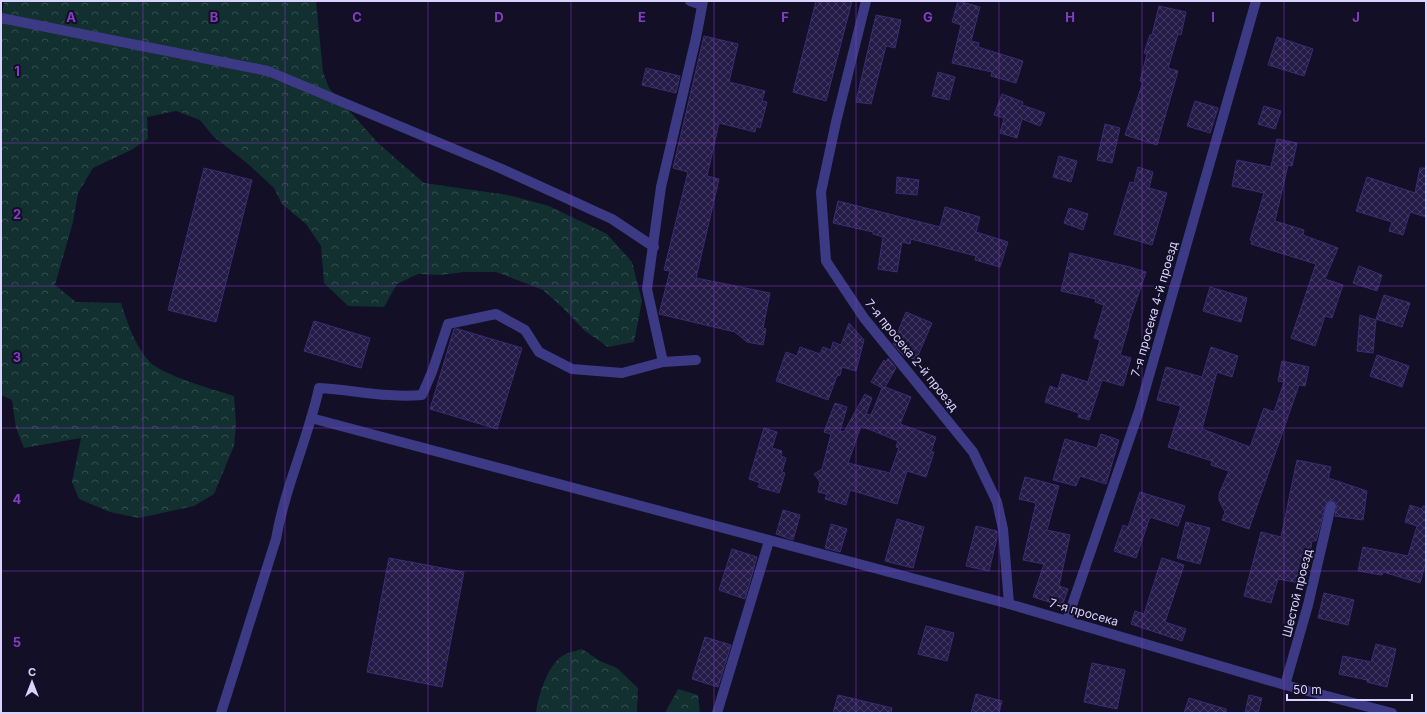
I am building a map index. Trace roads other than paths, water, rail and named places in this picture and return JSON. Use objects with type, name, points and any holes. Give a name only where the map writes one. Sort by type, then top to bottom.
[{"type":"street","points":[[663,362],[647,289],[654,247],[661,187],[696,38],[702,3],[690,1]]},
{"type":"street","name":"7-я просека 2-й проезд","points":[[866,1],[836,122],[821,192],[826,261],[864,318],[973,452],[998,509],[1003,530],[1010,604]]},
{"type":"street","name":"7-я просека 4-й проезд","points":[[1067,620],[1139,411],[1256,1]]},
{"type":"street","points":[[1,18],[268,71],[516,175],[612,219],[654,247]]},
{"type":"street","points":[[222,713],[276,539],[280,512],[310,418],[315,407],[319,388],[401,397],[422,395],[432,372],[448,324],[496,314],[525,330],[539,352],[572,369],[622,373],[663,362],[696,360]]},
{"type":"street","name":"7-я просека","points":[[310,418],[1010,604],[1285,685],[1392,713]]},
{"type":"street","name":"Шестой проезд","points":[[1285,685],[1308,605],[1332,506]]},
{"type":"street","points":[[717,713],[769,541]]}]
